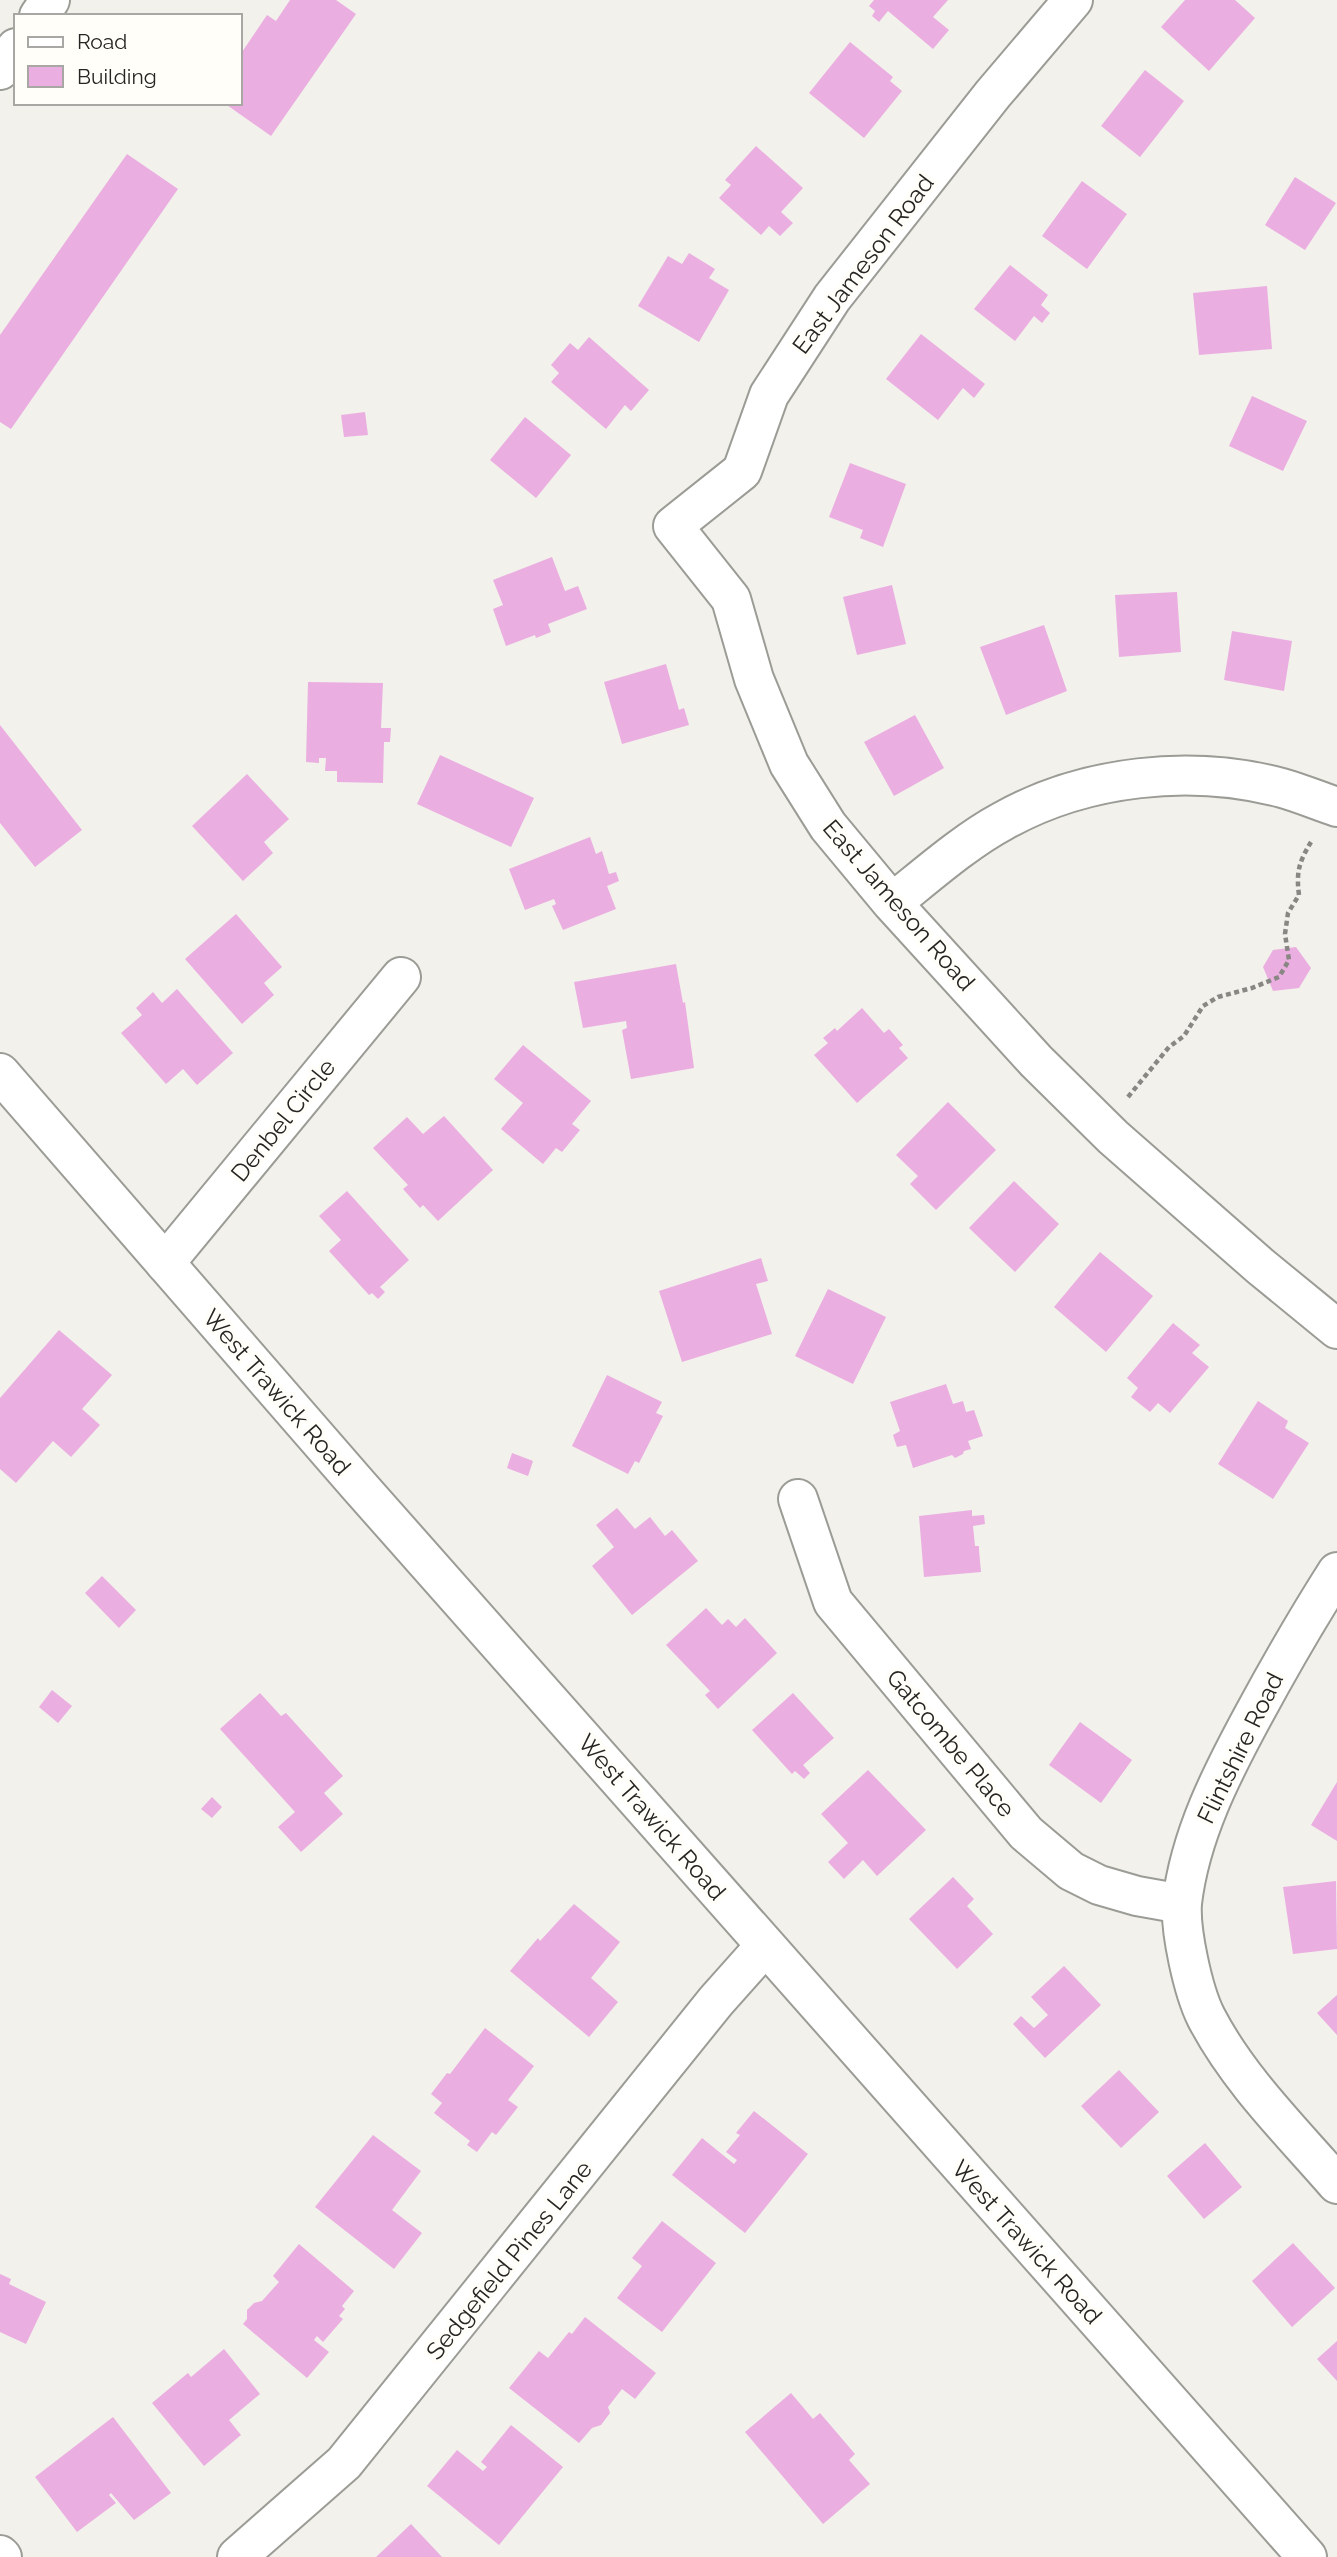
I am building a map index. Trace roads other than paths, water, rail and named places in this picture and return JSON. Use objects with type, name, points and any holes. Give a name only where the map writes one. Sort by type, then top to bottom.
[{"type":"street","name":"East Jameson Road","points":[[1073,0],[993,94],[832,298],[769,395],[743,471],[673,526],[731,599],[754,679],[789,764],[828,826],[892,903],[1037,1060],[1104,1127],[1260,1266],[1337,1329]]},
{"type":"street","points":[[0,69],[14,51]]},
{"type":"street","points":[[892,903],[1002,821],[1059,796],[1116,781],[1200,775],[1281,788],[1335,806]]},
{"type":"street","name":"Denbel Circle","points":[[165,1263],[401,976]]},
{"type":"street","name":"West Trawick Road","points":[[0,1073],[765,1946],[1307,2557]]},
{"type":"street","name":"Gatcombe Place","points":[[798,1499],[833,1602],[1026,1833],[1071,1871],[1099,1885],[1137,1896],[1182,1904]]},
{"type":"street","name":"Flintshire Road","points":[[1337,1572],[1292,1642],[1206,1809],[1182,1904],[1185,1942],[1204,2014],[1231,2059],[1337,2184]]},
{"type":"street","name":"Sedgefield Pines Lane","points":[[237,2557],[344,2463],[716,2001],[765,1946]]}]
